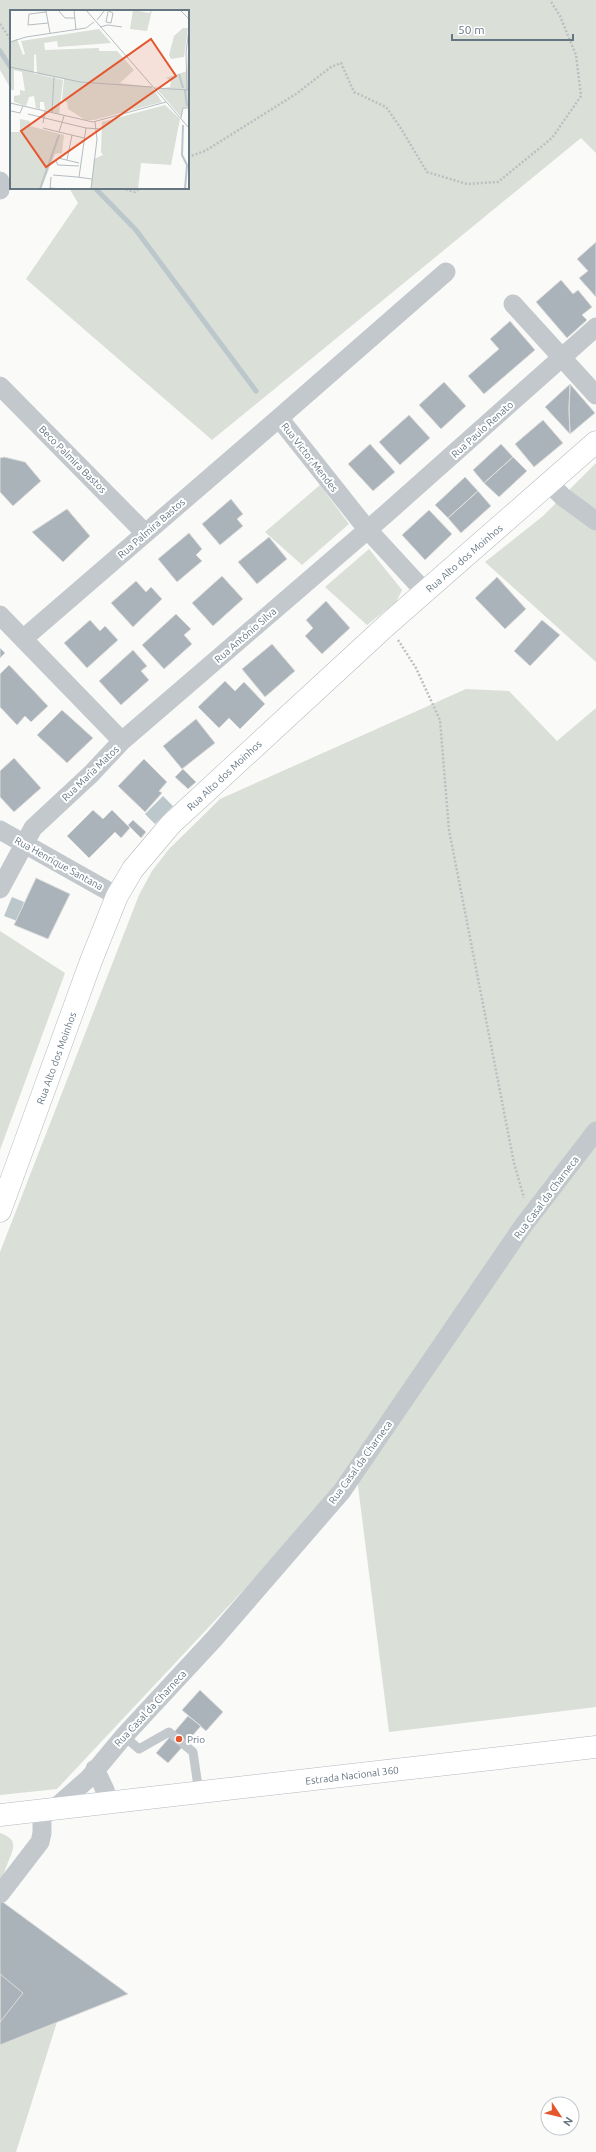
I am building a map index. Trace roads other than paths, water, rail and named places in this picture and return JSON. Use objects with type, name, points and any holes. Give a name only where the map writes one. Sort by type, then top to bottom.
[{"type":"street","points":[[0,180],[0,190]]},
{"type":"street","name":"Rua Victor Mendes","points":[[425,592],[367,529],[279,418],[446,272]]},
{"type":"street","points":[[513,304],[596,395]]},
{"type":"street","name":"Rua Paulo Renato","points":[[367,529],[596,327]]},
{"type":"street","name":"Beco Palmira Bastos","points":[[0,386],[145,533]]},
{"type":"street","name":"Rua Palmira Bastos","points":[[24,639],[279,418]]},
{"type":"street","name":"Rua Alto dos Moinhos","points":[[0,1212],[91,961],[117,896],[133,869],[171,824],[388,624],[596,442]]},
{"type":"street","points":[[550,483],[563,497],[596,521]]},
{"type":"street","name":"Rua António Silva","points":[[122,741],[367,529]]},
{"type":"street","name":"Rua Maria Matos","points":[[0,615],[122,741],[91,774],[33,828],[0,889]]},
{"type":"street","name":"Rua Henrique Santana","points":[[0,830],[117,896]]},
{"type":"street","name":"Rua Casal da Charneca","points":[[48,1809],[92,1773],[124,1736],[214,1639],[342,1490],[529,1217],[596,1131]]},
{"type":"street","name":"Estrada Nacional 360","points":[[48,1809],[596,1747]]},
{"type":"street","points":[[92,1773],[105,1790],[108,1803]]},
{"type":"street","name":"Rua Casal da Charneca","points":[[85,1806],[84,1796],[92,1773]]},
{"type":"street","points":[[0,1815],[48,1809],[40,1842],[0,1894]]},
{"type":"lane","points":[[124,1736],[139,1749],[169,1732],[193,1752],[199,1793]]},
{"type":"waterway","points":[[0,51],[10,66]]},
{"type":"waterway","points":[[96,189],[136,230],[256,391]]},
{"type":"place","name":"Prio","points":[[179,1739]]}]
